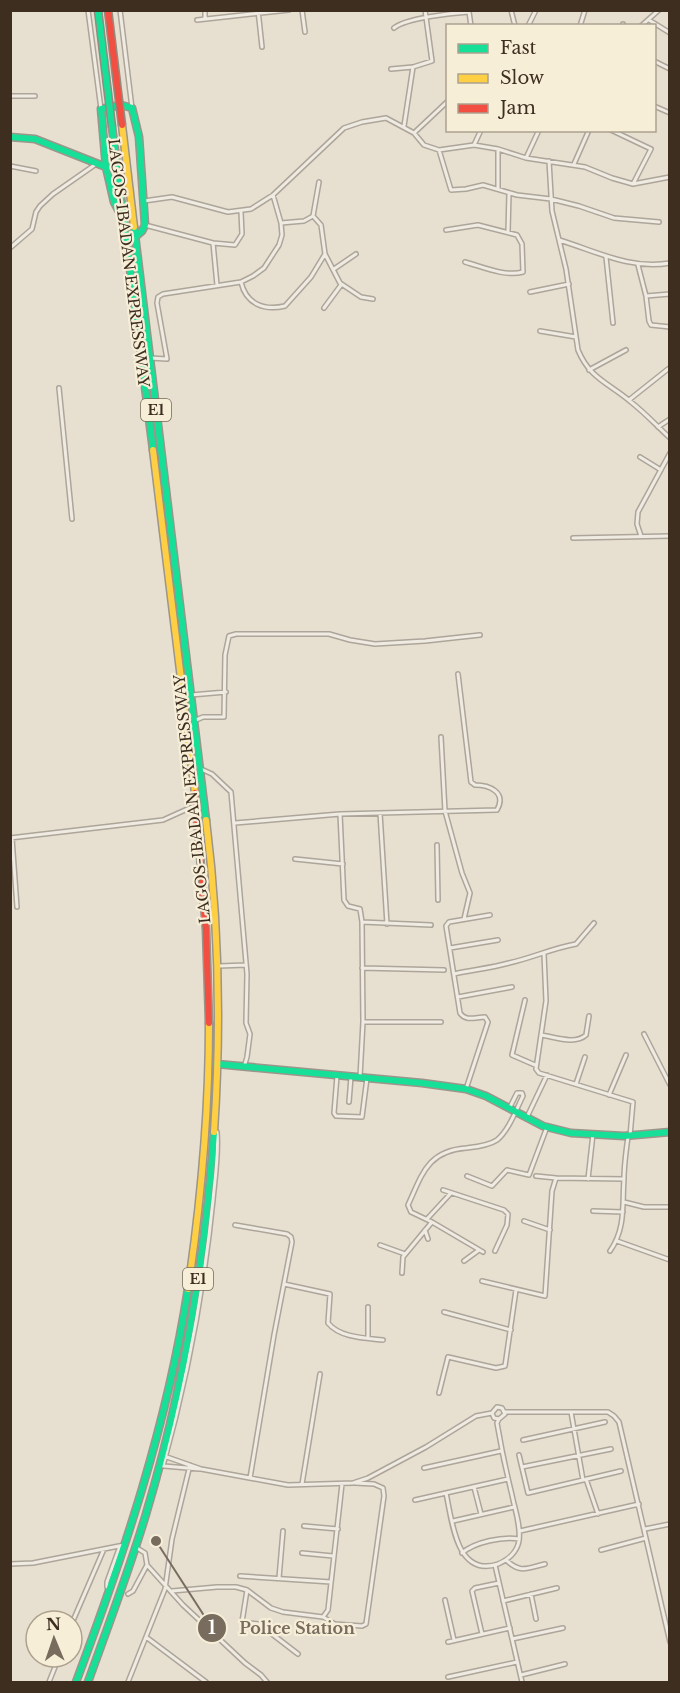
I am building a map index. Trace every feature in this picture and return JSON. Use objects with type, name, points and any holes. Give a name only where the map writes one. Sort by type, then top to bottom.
[{"type":"main road","name":"LAGOS-IBADAN EXPRESSWAY","points":[[76,1683],[144,1487],[168,1390],[196,1233],[205,1138],[208,1068],[206,929],[196,806],[98,10]]},
{"type":"main road","name":"LAGOS-IBADAN EXPRESSWAY","points":[[88,1683],[164,1456],[186,1348],[204,1233],[218,1064],[218,967],[207,825],[108,10]]},
{"type":"main road","points":[[124,218],[114,202],[106,167],[101,109],[127,105],[132,108],[139,137],[144,201],[145,225],[135,237]]},
{"type":"main road","points":[[10,137],[35,139],[106,167]]},
{"type":"main road","points":[[218,1064],[466,1089],[489,1096],[547,1127],[593,1134],[647,1137],[669,1132]]},
{"type":"street","points":[[88,10],[101,109]]},
{"type":"street","points":[[120,10],[132,108]]},
{"type":"street","points":[[205,10],[205,19]]},
{"type":"street","points":[[197,20],[289,10]]},
{"type":"street","points":[[302,10],[305,32]]},
{"type":"street","points":[[391,69],[413,67],[432,61],[425,10]]},
{"type":"street","points":[[529,24],[536,10]]},
{"type":"street","points":[[642,24],[659,10]]},
{"type":"street","points":[[394,28],[398,24],[469,11]]},
{"type":"street","points":[[258,13],[262,47]]},
{"type":"street","points":[[649,20],[655,24]]},
{"type":"street","points":[[656,25],[669,33]]},
{"type":"street","points":[[404,126],[413,67]]},
{"type":"street","points":[[10,96],[34,96]]},
{"type":"street","points":[[414,133],[446,102]]},
{"type":"street","points":[[144,201],[172,197],[228,212],[241,212],[259,206],[344,128],[386,118],[414,133],[424,145],[439,150],[474,145],[498,149],[526,158],[574,164],[633,184],[669,177]]},
{"type":"street","points":[[474,145],[480,132]]},
{"type":"street","points":[[526,158],[538,132]]},
{"type":"street","points":[[574,164],[588,132]]},
{"type":"street","points":[[616,132],[651,149],[633,184]]},
{"type":"street","points":[[498,149],[498,189]]},
{"type":"street","points":[[439,150],[451,190],[481,185],[509,193],[551,199],[595,210],[614,218],[659,222]]},
{"type":"street","points":[[549,161],[551,199],[569,284],[578,350],[589,370],[629,400],[669,438]]},
{"type":"street","points":[[10,248],[32,229],[36,212],[40,206],[53,194],[96,164]]},
{"type":"street","points":[[10,166],[36,171]]},
{"type":"street","points":[[313,216],[319,182]]},
{"type":"street","points":[[508,232],[509,193]]},
{"type":"street","points":[[150,358],[166,359],[158,297],[163,294],[241,282],[264,268],[274,255],[279,245],[281,223],[273,195]]},
{"type":"street","points":[[145,225],[213,243],[235,245],[242,234],[241,212]]},
{"type":"street","points":[[281,223],[304,221],[313,216]]},
{"type":"street","points":[[313,216],[321,225],[325,254],[341,285],[361,297],[373,299]]},
{"type":"street","points":[[446,230],[478,225],[518,235],[521,240],[523,272],[517,274],[497,271],[465,262]]},
{"type":"street","points":[[559,240],[599,252],[606,257],[638,265],[669,263]]},
{"type":"street","points":[[213,243],[217,285]]},
{"type":"street","points":[[241,282],[244,294],[257,304],[265,308],[285,306],[311,277],[325,254]]},
{"type":"street","points":[[334,269],[356,254]]},
{"type":"street","points":[[606,257],[613,323]]},
{"type":"street","points":[[638,265],[646,296],[649,321],[651,325],[669,327]]},
{"type":"street","points":[[530,292],[569,284]]},
{"type":"street","points":[[324,308],[341,285]]},
{"type":"street","points":[[646,296],[669,294]]},
{"type":"street","points":[[540,331],[577,337]]},
{"type":"street","points":[[589,370],[626,350]]},
{"type":"street","points":[[629,400],[668,369]]},
{"type":"street","points":[[59,387],[72,519]]},
{"type":"street","points":[[658,427],[669,419]]},
{"type":"street","points":[[641,537],[637,524],[638,512],[669,453]]},
{"type":"street","points":[[640,457],[661,470]]},
{"type":"street","points":[[573,538],[669,536]]},
{"type":"street","points":[[194,720],[203,717],[224,717],[226,646],[229,636],[236,634],[329,634],[375,644],[480,635]]},
{"type":"street","points":[[235,823],[340,814],[497,810],[500,805],[498,794],[494,789],[471,782],[458,674]]},
{"type":"street","points":[[191,695],[226,692]]},
{"type":"street","points":[[441,737],[445,811],[462,873],[470,893],[464,919]]},
{"type":"street","points":[[201,769],[212,774],[231,792],[247,965],[246,1023],[250,1034],[244,1067]]},
{"type":"street","points":[[18,907],[11,838],[163,820],[196,806]]},
{"type":"street","points":[[380,813],[387,924]]},
{"type":"street","points":[[337,1076],[334,1113],[336,1116],[362,1117],[364,1078],[362,922],[360,909],[345,904],[340,814]]},
{"type":"street","points":[[437,845],[438,900]]},
{"type":"street","points":[[295,859],[343,864]]},
{"type":"street","points":[[466,1089],[488,1022],[485,1017],[468,1019],[460,1013],[446,924],[490,915]]},
{"type":"street","points":[[362,922],[431,926]]},
{"type":"street","points":[[454,974],[511,963],[544,954],[564,945],[576,944],[594,923]]},
{"type":"street","points":[[450,948],[498,940]]},
{"type":"street","points":[[544,954],[546,1001],[536,1065],[539,1073],[633,1102],[624,1179],[624,1221],[617,1241],[610,1251]]},
{"type":"street","points":[[218,967],[247,965]]},
{"type":"street","points":[[362,968],[444,970]]},
{"type":"street","points":[[458,997],[512,987]]},
{"type":"street","points":[[525,1000],[512,1055],[536,1065]]},
{"type":"street","points":[[542,1035],[580,1039],[586,1035],[588,1016]]},
{"type":"street","points":[[363,1022],[441,1022]]},
{"type":"street","points":[[644,1034],[669,1085]]},
{"type":"street","points":[[609,1095],[626,1055]]},
{"type":"street","points":[[576,1084],[585,1057]]},
{"type":"street","points":[[527,1117],[548,1075]]},
{"type":"street","points":[[349,1101],[351,1077]]},
{"type":"street","points":[[464,1261],[481,1251],[411,1212],[408,1205],[429,1162],[447,1151],[483,1145],[497,1139],[513,1109],[523,1096],[522,1093],[517,1093],[513,1109]]},
{"type":"street","points":[[466,1176],[492,1186],[498,1183],[506,1170],[529,1174],[547,1127]]},
{"type":"street","points":[[588,1179],[593,1134]]},
{"type":"street","points":[[536,1176],[624,1179]]},
{"type":"street","points":[[482,1281],[542,1296],[546,1294],[552,1191],[556,1178]]},
{"type":"street","points":[[443,1190],[504,1210],[508,1214],[509,1219],[495,1251]]},
{"type":"street","points":[[427,1219],[451,1193]]},
{"type":"street","points":[[624,1202],[644,1207],[669,1207]]},
{"type":"street","points":[[593,1211],[624,1212]]},
{"type":"street","points":[[524,1221],[550,1230]]},
{"type":"street","points":[[402,1273],[402,1261],[405,1254],[432,1222]]},
{"type":"street","points":[[235,1225],[287,1234],[291,1237],[250,1478]]},
{"type":"street","points":[[425,1230],[428,1239]]},
{"type":"street","points":[[617,1241],[669,1260]]},
{"type":"street","points":[[380,1245],[405,1254]]},
{"type":"street","points":[[284,1284],[330,1294],[327,1320],[329,1326],[352,1336],[383,1340]]},
{"type":"street","points":[[439,1393],[448,1357],[496,1368],[505,1366],[516,1290]]},
{"type":"street","points":[[368,1307],[368,1338]]},
{"type":"street","points":[[444,1312],[511,1330]]},
{"type":"street","points":[[302,1485],[320,1374]]},
{"type":"street","points":[[353,1483],[368,1478],[426,1447],[476,1416],[492,1413],[495,1408],[500,1407],[505,1412],[608,1412],[619,1422],[669,1642]]},
{"type":"street","points":[[446,1493],[462,1553],[476,1563],[495,1565],[506,1560],[514,1552],[520,1531],[497,1423],[505,1412]]},
{"type":"street","points":[[571,1412],[584,1480],[598,1514]]},
{"type":"street","points":[[492,1413],[494,1418],[499,1419]]},
{"type":"street","points":[[523,1440],[605,1422]]},
{"type":"street","points":[[522,1467],[611,1449]]},
{"type":"street","points":[[424,1468],[502,1451]]},
{"type":"street","points":[[519,1455],[528,1493],[621,1471]]},
{"type":"street","points":[[164,1456],[189,1467]]},
{"type":"street","points":[[161,1466],[189,1467],[302,1485],[374,1484],[382,1488],[384,1496],[368,1615],[366,1624],[362,1626],[335,1624],[323,1617],[283,1612],[271,1608],[247,1590],[217,1587],[172,1592]]},
{"type":"street","points":[[128,1683],[166,1585],[172,1539],[186,1488],[189,1467]]},
{"type":"street","points":[[415,1500],[508,1479]]},
{"type":"street","points":[[323,1617],[328,1610],[342,1484]]},
{"type":"street","points":[[474,1487],[481,1515]]},
{"type":"street","points":[[520,1531],[639,1504]]},
{"type":"street","points":[[453,1521],[514,1507]]},
{"type":"street","points":[[644,1530],[669,1524]]},
{"type":"street","points":[[304,1526],[338,1529]]},
{"type":"street","points":[[279,1578],[283,1531]]},
{"type":"street","points":[[462,1553],[475,1546],[508,1538],[519,1539]]},
{"type":"street","points":[[601,1550],[646,1538]]},
{"type":"street","points":[[10,1564],[33,1563],[122,1546]]},
{"type":"street","points":[[107,1587],[106,1582],[122,1546]]},
{"type":"street","points":[[135,1547],[145,1553],[147,1565],[183,1605],[267,1683]]},
{"type":"street","points":[[78,1609],[104,1549]]},
{"type":"street","points":[[302,1553],[334,1556]]},
{"type":"street","points":[[506,1560],[520,1570],[545,1564]]},
{"type":"street","points":[[128,1594],[133,1591],[147,1565]]},
{"type":"street","points":[[495,1565],[522,1683]]},
{"type":"street","points":[[240,1576],[331,1582]]},
{"type":"street","points":[[482,1634],[472,1591],[475,1588],[499,1583]]},
{"type":"street","points":[[503,1601],[557,1588]]},
{"type":"street","points":[[247,1590],[242,1622],[259,1624],[298,1654]]},
{"type":"street","points":[[531,1594],[536,1619]]},
{"type":"street","points":[[445,1600],[454,1640]]},
{"type":"street","points":[[448,1642],[510,1628]]},
{"type":"street","points":[[513,1639],[563,1628]]},
{"type":"street","points":[[146,1637],[206,1683]]},
{"type":"street","points":[[448,1677],[517,1662]]},
{"type":"street","points":[[521,1675],[564,1664]]},
{"type":"traffic: fast","points":[[98,10],[112,127]]},
{"type":"traffic: fast","points":[[10,137],[35,139],[106,167],[101,109],[121,105],[132,108]]},
{"type":"traffic: fast","points":[[132,108],[139,137],[145,225],[135,237]]},
{"type":"traffic: fast","points":[[112,127],[153,450]]},
{"type":"traffic: fast","points":[[106,167],[114,202],[121,215]]},
{"type":"traffic: fast","points":[[134,227],[206,820]]},
{"type":"traffic: fast","points":[[217,1064],[466,1089],[486,1096],[543,1126],[571,1133],[624,1136],[670,1132]]},
{"type":"traffic: fast","points":[[88,1682],[139,1535],[171,1420],[198,1277],[214,1132]]},
{"type":"traffic: fast","points":[[76,1682],[111,1586],[156,1439],[179,1340],[188,1289]]},
{"type":"traffic: slow","points":[[122,125],[134,227]]},
{"type":"traffic: slow","points":[[153,450],[195,793]]},
{"type":"traffic: slow","points":[[206,820],[214,898],[218,976],[218,1054],[214,1132]]},
{"type":"traffic: slow","points":[[188,1289],[203,1156],[208,1090],[209,1023]]},
{"type":"traffic: jam","points":[[108,10],[122,125]]},
{"type":"traffic: jam","points":[[195,793],[206,930],[209,1023]]},
{"type":"place","name":"Police Station","points":[[156,1541]]}]
